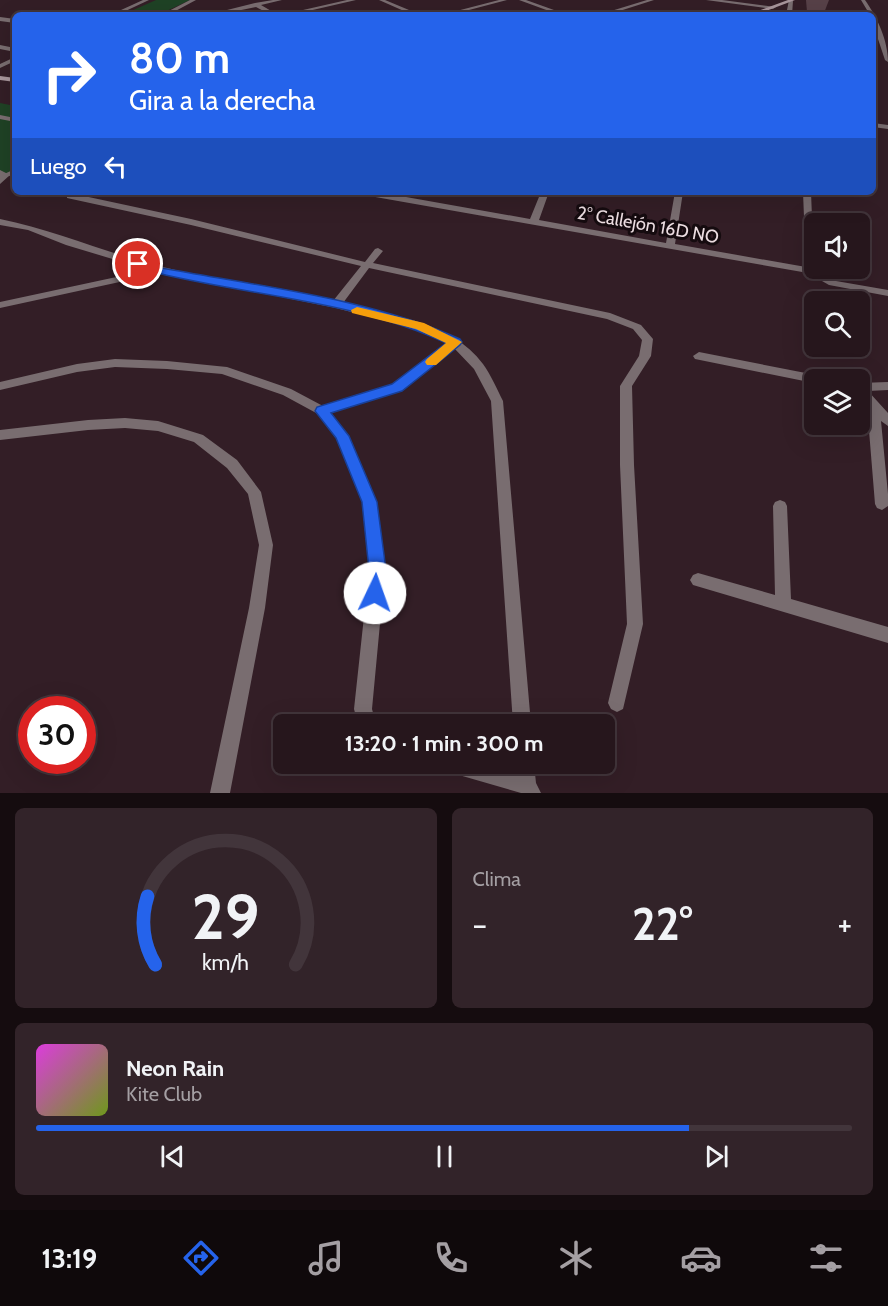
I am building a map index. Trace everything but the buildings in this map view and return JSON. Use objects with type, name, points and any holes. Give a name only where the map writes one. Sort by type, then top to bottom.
[{"type":"street","points":[[120,12],[147,0]]},
{"type":"street","points":[[170,12],[194,0]]},
{"type":"street","points":[[185,4],[205,0]]},
{"type":"street","points":[[247,0],[269,12]]},
{"type":"street","points":[[224,12],[280,0]]},
{"type":"street","points":[[298,12],[354,0]]},
{"type":"street","points":[[381,0],[411,12]]},
{"type":"street","points":[[456,12],[505,0]]},
{"type":"street","points":[[521,0],[556,12]]},
{"type":"street","points":[[611,12],[652,0]]},
{"type":"street","points":[[708,0],[773,7]]},
{"type":"street","points":[[759,12],[792,0]]},
{"type":"street","points":[[876,22],[885,42],[888,60]]},
{"type":"street","name":"2° Callejón 16D NO","points":[[397,195],[804,270]]},
{"type":"street","points":[[534,221],[544,195]]},
{"type":"street","points":[[670,246],[678,195]]},
{"type":"street","points":[[807,195],[808,213]]},
{"type":"street","points":[[70,196],[191,222],[367,265],[610,316],[637,327],[648,339],[645,356],[626,386],[627,465],[635,624],[617,703]]},
{"type":"street","points":[[0,222],[30,228],[69,243],[160,270],[336,305],[420,326],[455,342],[479,367],[497,401],[521,714]]},
{"type":"street","points":[[336,305],[378,251]]},
{"type":"street","points":[[0,305],[160,270]]},
{"type":"street","name":"2° Callejón 16D NO","points":[[826,279],[833,283],[888,293]]},
{"type":"street","points":[[322,411],[397,387],[455,342]]},
{"type":"street","points":[[699,356],[804,377]]},
{"type":"street","points":[[0,386],[77,368],[115,363],[167,365],[223,370],[287,392],[322,411],[342,436],[369,502],[377,570],[364,714]]},
{"type":"street","points":[[870,387],[888,386]]},
{"type":"street","points":[[870,401],[888,421]]},
{"type":"street","points":[[873,405],[882,504]]},
{"type":"street","points":[[0,435],[88,425],[125,423],[158,426],[198,438],[232,464],[254,492],[266,545],[257,608],[220,793]]},
{"type":"street","points":[[780,506],[783,605]]},
{"type":"street","points":[[698,579],[888,635]]},
{"type":"street","points":[[483,774],[529,789],[527,774]]},
{"type":"green space","points":[[156,0],[190,0],[164,12],[129,12]]},
{"type":"green space","points":[[0,103],[12,105],[12,174],[0,172]]},
{"type":"slow traffic","points":[[357,310],[420,326],[455,342],[431,362]]},
{"type":"route","points":[[138,264],[336,305],[420,326],[455,342],[397,387],[322,411],[342,436],[369,502],[377,570],[375,593]]}]
